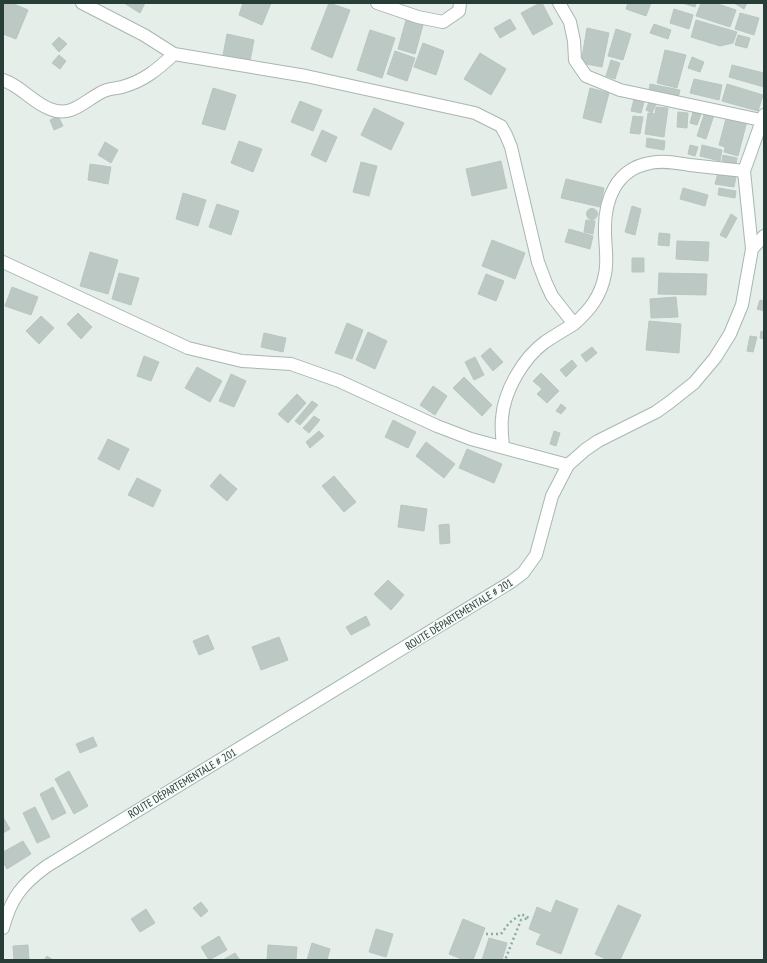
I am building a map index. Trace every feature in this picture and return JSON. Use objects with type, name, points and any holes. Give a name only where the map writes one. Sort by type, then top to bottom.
[{"type":"street","points":[[82,3],[144,35],[174,54],[313,77],[475,113],[501,126],[511,148],[538,262],[546,283],[558,305],[574,324]]},
{"type":"street","points":[[377,3],[418,17],[443,22],[453,17],[459,11],[460,3]]},
{"type":"street","points":[[559,3],[570,22],[574,41],[575,60],[586,76],[620,90],[763,118]]},
{"type":"street","points":[[3,80],[19,87],[50,110],[70,112],[102,91],[121,87],[147,77],[174,54]]},
{"type":"street","name":"ROUTE DÉPARTEMENTALE # 201","points":[[3,928],[12,902],[20,888],[47,866],[505,586],[523,573],[536,555],[552,496],[568,465],[598,441],[656,412],[694,383],[715,358],[730,334],[742,305],[752,248],[744,171],[763,118]]},
{"type":"street","points":[[503,446],[502,418],[509,391],[516,378],[527,361],[544,343],[574,324],[589,311],[598,298],[606,272],[605,229],[607,213],[614,186],[624,174],[650,163],[667,161],[744,171]]},
{"type":"street","points":[[752,248],[764,236]]},
{"type":"street","points":[[3,262],[188,348],[242,361],[291,364],[339,381],[471,439],[503,446],[568,465]]},
{"type":"path","points":[[486,934],[500,934],[509,923],[521,914],[529,918],[521,920],[509,947],[506,960]]},
{"type":"building","points":[[3,3],[12,3],[28,10],[16,39],[3,34]]},
{"type":"building","points":[[124,3],[145,3],[140,13]]},
{"type":"building","points":[[243,3],[271,3],[262,25],[239,15]]},
{"type":"building","points":[[329,3],[350,10],[332,58],[311,49]]},
{"type":"building","points":[[542,3],[553,24],[533,35],[521,13]]},
{"type":"building","points":[[628,3],[651,3],[646,16],[626,9]]},
{"type":"building","points":[[682,3],[696,3],[695,7]]},
{"type":"building","points":[[701,3],[715,3],[736,10],[730,27],[696,16]]},
{"type":"building","points":[[734,3],[747,3],[744,9]]},
{"type":"building","points":[[674,9],[693,15],[689,29],[670,23]]},
{"type":"building","points":[[740,13],[759,18],[754,35],[735,29]]},
{"type":"building","points":[[510,19],[516,29],[500,38],[494,28]]},
{"type":"building","points":[[406,20],[423,25],[415,54],[398,49]]},
{"type":"building","points":[[696,20],[737,32],[733,43],[720,46],[691,37]]},
{"type":"building","points":[[654,24],[671,30],[668,39],[650,33]]},
{"type":"building","points":[[587,28],[609,33],[602,67],[581,63]]},
{"type":"building","points":[[616,29],[631,34],[623,60],[608,56]]},
{"type":"building","points":[[370,30],[395,38],[382,78],[357,70]]},
{"type":"building","points":[[227,34],[254,40],[250,61],[223,55]]},
{"type":"building","points":[[738,35],[750,38],[747,48],[735,45]]},
{"type":"building","points":[[59,37],[67,44],[59,52],[52,44]]},
{"type":"building","points":[[423,43],[444,51],[436,75],[414,67]]},
{"type":"building","points":[[665,50],[686,55],[677,88],[657,83]]},
{"type":"building","points":[[395,51],[415,58],[407,81],[387,74]]},
{"type":"building","points":[[480,53],[506,69],[491,95],[464,79]]},
{"type":"building","points":[[59,55],[66,61],[60,69],[52,63]]},
{"type":"building","points":[[692,57],[704,62],[700,72],[688,68]]},
{"type":"building","points":[[611,60],[620,63],[615,79],[606,76]]},
{"type":"building","points":[[732,65],[764,73],[764,87],[729,77]]},
{"type":"building","points":[[694,79],[722,85],[719,100],[690,93]]},
{"type":"building","points":[[650,84],[680,90],[678,98],[649,92]]},
{"type":"building","points":[[727,84],[763,95],[758,111],[722,101]]},
{"type":"building","points":[[213,88],[236,95],[225,130],[202,124]]},
{"type":"building","points":[[590,88],[609,93],[601,123],[583,118]]},
{"type":"building","points":[[634,99],[644,102],[641,113],[631,111]]},
{"type":"building","points":[[300,101],[322,110],[313,131],[291,122]]},
{"type":"building","points":[[649,102],[656,104],[652,113],[646,110]]},
{"type":"building","points":[[656,107],[668,108],[664,137],[645,134],[648,113],[655,114]]},
{"type":"building","points":[[374,108],[404,123],[391,150],[361,135]]},
{"type":"building","points":[[678,112],[688,113],[687,128],[677,127]]},
{"type":"building","points":[[693,112],[701,114],[697,125],[690,123]]},
{"type":"building","points":[[705,112],[714,115],[706,139],[697,136]]},
{"type":"building","points":[[727,115],[747,121],[738,156],[724,152],[725,147],[719,145]]},
{"type":"building","points":[[58,116],[63,126],[54,130],[50,120]]},
{"type":"building","points":[[633,116],[643,117],[640,134],[630,133]]},
{"type":"building","points":[[322,130],[337,137],[326,162],[311,155]]},
{"type":"building","points":[[647,138],[665,141],[664,150],[646,147]]},
{"type":"building","points":[[239,141],[262,149],[253,172],[231,163]]},
{"type":"building","points":[[105,142],[118,150],[111,163],[98,155]]},
{"type":"building","points":[[690,145],[698,147],[695,156],[688,154]]},
{"type":"building","points":[[702,145],[722,150],[720,161],[700,156]]},
{"type":"building","points":[[723,155],[737,158],[736,164],[722,161]]},
{"type":"building","points":[[501,161],[507,188],[472,196],[466,169]]},
{"type":"building","points":[[361,162],[377,166],[369,196],[353,192]]},
{"type":"building","points":[[90,164],[111,167],[108,184],[88,180]]},
{"type":"building","points":[[718,173],[736,177],[734,187],[715,184]]},
{"type":"building","points":[[566,179],[604,188],[600,207],[561,198]]},
{"type":"building","points":[[683,188],[708,195],[705,206],[680,199]]},
{"type":"building","points":[[719,188],[736,191],[735,198],[718,195]]},
{"type":"building","points":[[183,193],[206,200],[198,226],[176,219]]},
{"type":"building","points":[[217,204],[239,211],[231,235],[209,227]]},
{"type":"building","points":[[632,206],[641,209],[635,235],[625,232]]},
{"type":"building","points":[[590,209],[594,209],[596,210],[596,218],[590,219],[587,216],[587,212]]},
{"type":"building","points":[[731,214],[737,218],[726,238],[720,235]]},
{"type":"building","points":[[586,220],[595,221],[593,234],[584,232]]},
{"type":"building","points":[[569,229],[593,236],[590,249],[565,242]]},
{"type":"building","points":[[659,233],[670,234],[669,246],[658,245]]},
{"type":"building","points":[[492,240],[525,253],[515,279],[482,266]]},
{"type":"building","points":[[677,241],[709,242],[708,261],[676,259]]},
{"type":"building","points":[[90,252],[118,260],[108,294],[80,286]]},
{"type":"building","points":[[632,258],[644,258],[644,272],[632,272]]},
{"type":"building","points":[[119,273],[139,278],[131,305],[112,299]]},
{"type":"building","points":[[659,273],[707,274],[706,295],[658,294]]},
{"type":"building","points":[[486,274],[504,281],[496,301],[478,294]]},
{"type":"building","points":[[12,287],[38,297],[31,315],[5,306]]},
{"type":"building","points":[[676,297],[678,317],[651,318],[650,299]]},
{"type":"building","points":[[760,300],[764,301],[764,311],[757,309]]},
{"type":"building","points":[[78,313],[92,327],[81,339],[67,324]]},
{"type":"building","points":[[41,316],[54,328],[39,344],[26,331]]},
{"type":"building","points":[[649,321],[681,324],[679,353],[646,350]]},
{"type":"building","points":[[347,323],[363,330],[352,359],[335,353]]},
{"type":"building","points":[[761,331],[764,332],[764,339],[760,338]]},
{"type":"building","points":[[368,332],[387,341],[375,369],[356,360]]},
{"type":"building","points":[[264,333],[286,338],[283,352],[261,347]]},
{"type":"building","points":[[750,336],[757,337],[753,352],[747,351]]},
{"type":"building","points":[[592,347],[597,353],[586,362],[581,355]]},
{"type":"building","points":[[490,348],[503,362],[493,371],[481,356]]},
{"type":"building","points":[[144,356],[159,362],[151,381],[137,376]]},
{"type":"building","points":[[475,357],[484,375],[474,380],[465,362]]},
{"type":"building","points":[[572,360],[577,366],[566,377],[560,370]]},
{"type":"building","points":[[197,367],[222,381],[210,402],[185,388]]},
{"type":"building","points":[[541,373],[559,391],[547,403],[537,394],[542,389],[533,381]]},
{"type":"building","points":[[231,374],[246,381],[234,407],[219,401]]},
{"type":"building","points":[[464,377],[492,405],[482,416],[453,388]]},
{"type":"building","points":[[433,386],[447,396],[435,415],[420,405]]},
{"type":"building","points":[[297,394],[306,403],[288,423],[278,414]]},
{"type":"building","points":[[312,401],[318,405],[300,425],[295,421]]},
{"type":"building","points":[[561,404],[566,408],[561,414],[556,411]]},
{"type":"building","points":[[314,416],[320,420],[309,433],[303,428]]},
{"type":"building","points":[[393,420],[416,432],[408,448],[385,437]]},
{"type":"building","points":[[319,431],[324,436],[310,448],[306,442]]},
{"type":"building","points":[[554,431],[560,433],[556,446],[550,444]]},
{"type":"building","points":[[108,439],[129,449],[119,470],[98,459]]},
{"type":"building","points":[[426,442],[455,464],[444,478],[416,456]]},
{"type":"building","points":[[467,449],[502,464],[494,483],[459,468]]},
{"type":"building","points":[[220,474],[237,489],[227,501],[210,486]]},
{"type":"building","points":[[334,476],[356,502],[344,512],[322,486]]},
{"type":"building","points":[[137,478],[161,490],[153,507],[128,495]]},
{"type":"building","points":[[401,505],[427,509],[424,531],[398,527]]},
{"type":"building","points":[[449,524],[450,543],[440,544],[439,525]]},
{"type":"building","points":[[388,580],[404,595],[391,610],[374,594]]},
{"type":"building","points":[[366,616],[370,625],[351,635],[346,627]]},
{"type":"building","points":[[208,635],[214,649],[199,655],[193,641]]},
{"type":"building","points":[[279,637],[288,660],[261,670],[252,647]]},
{"type":"building","points":[[93,737],[97,746],[80,753],[76,744]]},
{"type":"building","points":[[69,771],[88,806],[74,814],[55,779]]},
{"type":"building","points":[[53,787],[66,813],[52,820],[40,794]]},
{"type":"building","points":[[35,807],[50,837],[37,843],[23,813]]},
{"type":"building","points":[[3,817],[10,829],[3,833]]},
{"type":"building","points":[[23,841],[31,854],[7,869],[3,862],[3,852]]},
{"type":"building","points":[[556,900],[578,909],[561,954],[536,944],[541,934],[529,929],[537,907],[551,913]]},
{"type":"building","points":[[201,902],[208,911],[201,917],[193,908]]},
{"type":"building","points":[[618,905],[641,915],[620,960],[608,960],[595,954]]},
{"type":"building","points":[[146,909],[155,923],[140,932],[131,919]]},
{"type":"building","points":[[463,919],[485,928],[473,960],[464,960],[449,954]]},
{"type":"building","points":[[376,929],[393,934],[386,957],[369,952]]},
{"type":"building","points":[[219,936],[227,950],[209,960],[201,947]]},
{"type":"building","points":[[489,938],[507,943],[502,960],[482,960]]},
{"type":"building","points":[[312,943],[330,949],[327,960],[307,960]]},
{"type":"building","points":[[28,945],[29,960],[14,960],[13,946]]},
{"type":"building","points":[[268,945],[297,947],[296,960],[267,960]]},
{"type":"building","points":[[235,953],[240,960],[223,960]]},
{"type":"building","points":[[47,956],[53,960],[44,960]]}]
